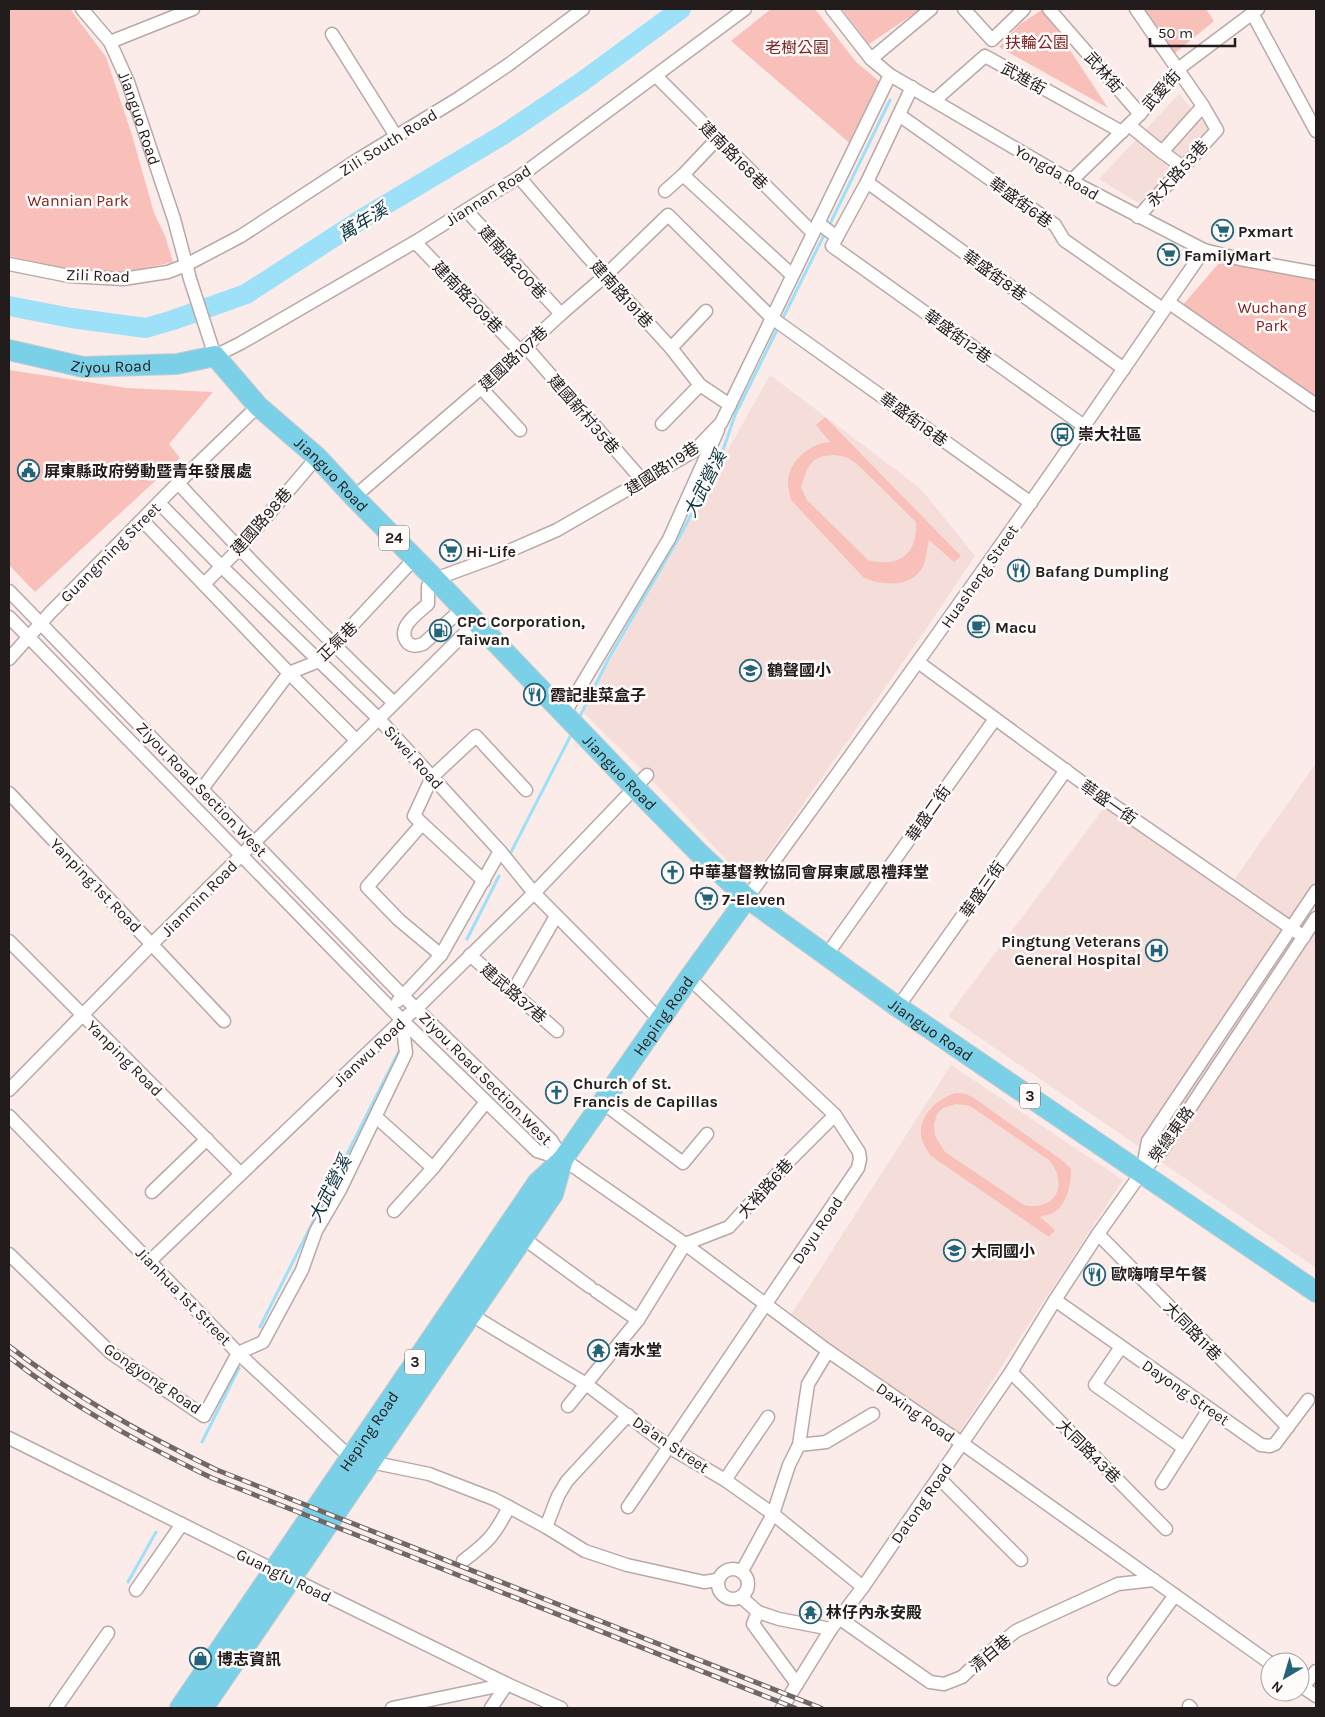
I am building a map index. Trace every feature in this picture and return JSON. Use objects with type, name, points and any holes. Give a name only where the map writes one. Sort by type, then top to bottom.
[{"type":"main road","name":"Ziyou Road","points":[[9,350],[83,367],[177,364],[215,356]]},
{"type":"main road","name":"Jianguo Road","points":[[215,356],[258,406],[317,457],[571,722],[641,782],[698,852],[747,898],[898,1007],[1316,1292]]},
{"type":"main road","name":"Heping Road","points":[[180,1708],[538,1182],[563,1159],[747,898]]},
{"type":"main road","name":"Heping Road","points":[[203,1708],[553,1194],[563,1159]]},
{"type":"street","name":"Jianguo Road","points":[[82,9],[110,42],[128,82],[174,219],[191,282],[215,356]]},
{"type":"street","points":[[110,42],[193,9]]},
{"type":"street","name":"Zili South Road","points":[[186,265],[241,236],[396,136],[440,110],[500,70],[583,9]]},
{"type":"street","name":"Jiannan Road","points":[[215,356],[241,343],[415,242],[519,177],[745,9]]},
{"type":"street","name":"Yongda Road","points":[[832,9],[871,59],[890,75],[1071,181],[1204,250],[1240,259],[1316,273]]},
{"type":"street","points":[[871,59],[931,9]]},
{"type":"street","points":[[964,9],[992,40]]},
{"type":"street","points":[[985,56],[992,40],[1024,9]]},
{"type":"street","name":"武林街","points":[[1049,9],[1140,114]]},
{"type":"street","points":[[1136,9],[1203,106],[1162,152]]},
{"type":"street","points":[[1255,11],[1316,131]]},
{"type":"street","name":"武愛街","points":[[1071,181],[1140,114],[1178,69],[1255,11]]},
{"type":"street","points":[[332,34],[396,136]]},
{"type":"street","name":"武進街","points":[[935,100],[985,56],[1125,129],[1183,167]]},
{"type":"street","name":"建國路119巷","points":[[435,579],[495,557],[557,530],[694,451],[721,424],[792,275],[825,233],[890,75]]},
{"type":"street","name":"建南路168巷","points":[[656,76],[718,138],[825,233]]},
{"type":"street","points":[[825,233],[867,182],[912,87]]},
{"type":"street","name":"永大路53巷","points":[[1138,217],[1217,130],[1203,106]]},
{"type":"street","name":"華盛街6巷","points":[[899,115],[1055,225],[1064,240],[1316,405]]},
{"type":"street","points":[[665,191],[718,138]]},
{"type":"street","points":[[683,175],[792,275]]},
{"type":"street","name":"建南路191巷","points":[[519,177],[552,217],[671,348],[700,385],[730,405]]},
{"type":"street","name":"華盛街8巷","points":[[867,182],[1124,369]]},
{"type":"street","name":"建南路200巷","points":[[466,210],[560,314]]},
{"type":"street","name":"建國路107巷","points":[[354,497],[481,388],[560,314],[605,276],[668,214]]},
{"type":"street","name":"華盛街18巷","points":[[668,214],[772,318],[1031,502]]},
{"type":"street","name":"華盛街12巷","points":[[825,233],[1084,426]]},
{"type":"street","name":"建南路209巷","points":[[415,242],[523,349]]},
{"type":"street","name":"Huasheng Street","points":[[747,898],[1031,502],[1204,250]]},
{"type":"street","name":"Zili Road","points":[[9,264],[69,276],[122,279],[168,272],[186,265]]},
{"type":"street","points":[[671,348],[706,311]]},
{"type":"street","name":"建國新村35巷","points":[[523,349],[643,481]]},
{"type":"street","points":[[662,424],[700,385]]},
{"type":"street","points":[[481,388],[520,430]]},
{"type":"street","name":"Guangming Street","points":[[9,659],[40,624],[142,520],[258,406]]},
{"type":"street","points":[[571,722],[669,539],[721,424]]},
{"type":"street","name":"建國路98巷","points":[[204,584],[239,549],[317,457]]},
{"type":"street","name":"Siwei Road","points":[[178,484],[334,646],[394,703]]},
{"type":"street","name":"Siwei Road","points":[[159,503],[221,566],[378,718],[505,857],[534,893],[660,1020]]},
{"type":"street","points":[[142,520],[356,740]]},
{"type":"street","name":"正氣巷","points":[[289,673],[320,661],[415,558]]},
{"type":"street","points":[[435,579],[428,586],[428,604],[403,631],[404,637],[410,645],[416,647],[423,644],[469,615]]},
{"type":"street","name":"Ziyou Road Section West","points":[[9,591],[403,996],[551,1140],[563,1159]]},
{"type":"street","name":"Jianmin Road","points":[[9,1090],[152,944],[394,703],[469,615]]},
{"type":"street","name":"Ziyou Road Section West","points":[[9,617],[402,1020],[537,1151],[563,1159]]},
{"type":"street","name":"華盛一街","points":[[918,662],[1066,770],[1304,936]]},
{"type":"street","points":[[202,789],[289,673]]},
{"type":"street","name":"華盛二街","points":[[826,956],[995,718]]},
{"type":"street","points":[[484,881],[414,816],[432,777],[476,736],[526,790]]},
{"type":"street","name":"華盛三街","points":[[898,1007],[1066,770]]},
{"type":"street","name":"Jianwu Road","points":[[150,1261],[402,1020],[416,1009],[534,893],[641,782]]},
{"type":"street","name":"Yanping 1st Road","points":[[9,793],[224,1021]]},
{"type":"street","points":[[422,824],[367,887],[399,920],[441,955]]},
{"type":"street","points":[[391,1008],[441,955],[484,881],[505,857]]},
{"type":"street","name":"榮總東路","points":[[1142,1172],[1148,1141],[1316,891]]},
{"type":"street","points":[[512,993],[556,916]]},
{"type":"street","name":"榮總東路","points":[[1142,1172],[1162,1150],[1316,918]]},
{"type":"street","name":"Yanping Road","points":[[9,941],[242,1174]]},
{"type":"street","name":"建武路37巷","points":[[470,955],[557,1030]]},
{"type":"street","name":"Dayu Road","points":[[628,1507],[858,1168],[860,1159],[859,1152],[835,1115],[689,978]]},
{"type":"street","points":[[1230,1019],[1243,1028]]},
{"type":"street","points":[[238,1353],[263,1342],[302,1270],[316,1231],[340,1190],[406,1053],[402,1020]]},
{"type":"street","points":[[394,1211],[433,1168],[486,1102]]},
{"type":"street","points":[[602,1103],[683,1162],[707,1134]]},
{"type":"street","name":"大裕路6巷","points":[[685,1244],[730,1227],[789,1161],[835,1115]]},
{"type":"street","name":"Jianhua 1st Street","points":[[9,1116],[238,1353],[350,1458],[429,1474],[494,1499],[586,1551],[627,1565],[704,1582],[718,1580]]},
{"type":"street","points":[[376,1116],[433,1168]]},
{"type":"street","points":[[152,1192],[208,1140]]},
{"type":"street","name":"Daxing Road","points":[[563,1159],[685,1244],[828,1351],[963,1444],[1260,1656]]},
{"type":"street","name":"Datong Road","points":[[782,1708],[831,1629],[963,1444],[1098,1234],[1142,1172]]},
{"type":"street","name":"大同路11巷","points":[[1098,1234],[1288,1427]]},
{"type":"street","points":[[523,1238],[638,1320]]},
{"type":"street","points":[[568,1406],[638,1320],[685,1244]]},
{"type":"street","name":"Gongyong Road","points":[[9,1254],[111,1353],[204,1416],[238,1353]]},
{"type":"street","name":"Dayong Street","points":[[1055,1300],[1262,1445],[1270,1446],[1276,1444],[1308,1400]]},
{"type":"street","name":"Da'an Street","points":[[470,1314],[586,1384],[669,1446],[725,1480],[773,1514],[862,1587]]},
{"type":"street","points":[[1122,1347],[1095,1385],[1184,1448]]},
{"type":"street","points":[[742,1572],[773,1514],[789,1466],[799,1445],[808,1384],[828,1351]]},
{"type":"street","name":"大同路43巷","points":[[1011,1372],[1166,1529]]},
{"type":"street","points":[[1162,1483],[1208,1409]]},
{"type":"street","points":[[799,1445],[826,1442],[873,1414]]},
{"type":"street","points":[[546,1527],[558,1496],[567,1481],[628,1415]]},
{"type":"street","points":[[725,1480],[768,1417]]},
{"type":"street","name":"Guangfu Road","points":[[9,1438],[292,1579],[507,1684],[561,1708]]},
{"type":"street","points":[[939,1478],[1021,1560]]},
{"type":"street","points":[[462,1561],[485,1544],[493,1535],[509,1507]]},
{"type":"street","points":[[136,1590],[182,1524]]},
{"type":"street","points":[[727,1569],[738,1569],[746,1575],[747,1590],[741,1597],[731,1599],[722,1595],[717,1586],[718,1580],[727,1569]]},
{"type":"street","name":"清白巷","points":[[839,1618],[930,1682],[944,1684],[962,1678],[980,1660],[1016,1631],[1118,1584],[1154,1580]]},
{"type":"street","points":[[1114,1679],[1175,1595]]},
{"type":"street","points":[[741,1597],[758,1612],[779,1619],[831,1629]]},
{"type":"street","points":[[758,1612],[753,1624],[797,1684]]},
{"type":"street","points":[[56,1708],[108,1633]]},
{"type":"street","points":[[392,1708],[507,1684]]},
{"type":"street","points":[[491,1708],[507,1684]]},
{"type":"shaded area","points":[[1179,94],[1209,129],[1140,204],[1099,179]]},
{"type":"shaded area","name":"鶴聲國小","points":[[770,375],[920,488],[975,556],[748,883],[647,775],[582,711]]},
{"type":"shaded area","name":"Pingtung Veterans General Hospital","points":[[1316,763],[1316,1268],[948,1016],[1112,797],[1232,883]]},
{"type":"shaded area","name":"大同國小","points":[[951,1065],[1123,1180],[958,1435],[787,1321]]},
{"type":"green space","name":"Wannian Park","points":[[9,9],[70,9],[106,57],[132,135],[154,213],[165,236],[173,262],[135,270],[99,272],[60,267],[9,256]]},
{"type":"green space","name":"老樹公園","points":[[771,9],[815,9],[856,62],[886,87],[853,146],[731,41]]},
{"type":"green space","points":[[842,9],[921,9],[869,44]]},
{"type":"green space","name":"扶輪公園","points":[[1043,9],[1108,108],[999,47],[1019,25]]},
{"type":"green space","points":[[1133,9],[1206,9],[1214,21],[1169,58]]},
{"type":"green space","name":"Wuchang Park","points":[[1220,262],[1316,278],[1316,400],[1181,307]]},
{"type":"green space","points":[[9,370],[127,388],[213,392],[169,444],[180,458],[35,592],[9,565]]},
{"type":"green space","points":[[825,417],[961,556],[954,562],[929,540],[924,564],[913,577],[898,583],[881,583],[864,578],[791,500],[788,486],[791,468],[801,455],[808,450],[822,443],[830,442],[816,425]],"holes":[[[835,455],[846,457],[856,463],[916,522],[914,543],[910,551],[897,560],[888,562],[868,560],[807,500],[801,487],[807,469],[814,460],[823,456]]]},
{"type":"green space","points":[[956,1093],[966,1094],[974,1098],[1063,1161],[1071,1169],[1069,1187],[1063,1203],[1055,1212],[1040,1217],[1055,1230],[1049,1237],[931,1156],[921,1135],[923,1121],[926,1114],[936,1103]],"holes":[[[956,1104],[970,1106],[1049,1160],[1058,1178],[1057,1192],[1050,1201],[1038,1206],[1024,1205],[945,1152],[935,1136],[934,1124],[937,1114],[943,1108]]]},
{"type":"waterway","name":"萬年溪","points":[[9,306],[71,318],[146,328],[246,294],[365,217],[506,133],[583,81],[681,9]]},
{"type":"waterway","name":"大武營溪","points":[[829,226],[890,100]]},
{"type":"waterway","name":"大武營溪","points":[[782,320],[826,231]]},
{"type":"waterway","name":"大武營溪","points":[[579,718],[609,658],[681,534],[720,459],[735,415],[778,328]]},
{"type":"waterway","name":"大武營溪","points":[[509,856],[572,733]]},
{"type":"waterway","name":"大武營溪","points":[[467,939],[499,876]]},
{"type":"waterway","name":"大武營溪","points":[[260,1327],[399,1051]]},
{"type":"waterway","name":"大武營溪","points":[[202,1442],[239,1368]]},
{"type":"waterway","name":"大武營溪","points":[[128,1582],[156,1532]]},
{"type":"railway","points":[[9,1346],[58,1382],[110,1414],[217,1470],[821,1708]]},
{"type":"railway","points":[[9,1357],[57,1392],[107,1423],[159,1452],[212,1478],[795,1708]]},
{"type":"place","name":"Pxmart","points":[[1222,231]]},
{"type":"place","name":"FamilyMart","points":[[1168,255]]},
{"type":"place","name":"崇大社區","points":[[1062,434]]},
{"type":"place","name":"屏東縣政府勞動暨青年發展處","points":[[28,471]]},
{"type":"place","name":"Hi-Life","points":[[450,551]]},
{"type":"place","name":"Bafang Dumpling","points":[[1019,571]]},
{"type":"place","name":"Macu","points":[[979,627]]},
{"type":"place","name":"CPC Corporation, Taiwan","points":[[441,630]]},
{"type":"place","name":"鶴聲國小","points":[[751,670]]},
{"type":"place","name":"霞記韭菜盒子","points":[[534,695]]},
{"type":"place","name":"中華基督教協同會屏東感恩禮拜堂","points":[[673,872]]},
{"type":"place","name":"7-Eleven","points":[[706,899]]},
{"type":"place","name":"Pingtung Veterans General Hospital","points":[[1157,950]]},
{"type":"place","name":"Church of St. Francis de Capillas","points":[[557,1092]]},
{"type":"place","name":"大同國小","points":[[955,1251]]},
{"type":"place","name":"歐嗨唷早午餐","points":[[1095,1274]]},
{"type":"place","name":"清水堂","points":[[598,1350]]},
{"type":"place","name":"林仔內永安殿","points":[[810,1612]]},
{"type":"place","name":"博志資訊","points":[[201,1659]]}]
